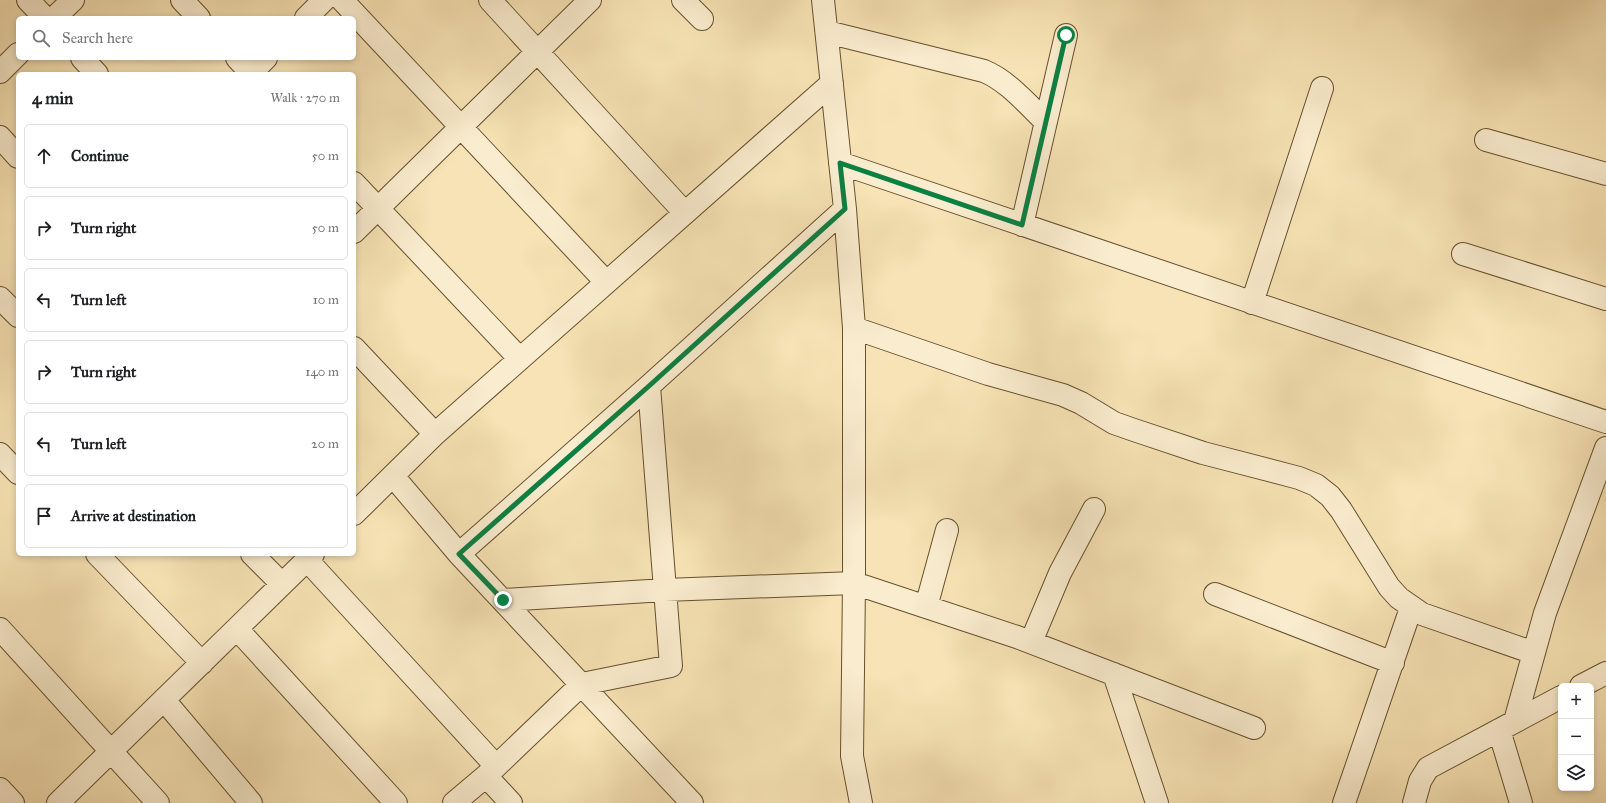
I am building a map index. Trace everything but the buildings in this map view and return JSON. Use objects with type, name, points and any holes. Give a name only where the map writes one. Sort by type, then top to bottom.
[{"type":"street","points":[[28,0],[43,16]]},
{"type":"street","points":[[56,16],[73,0]]},
{"type":"street","points":[[182,0],[197,16]]},
{"type":"street","points":[[308,16],[324,0]]},
{"type":"street","points":[[342,0],[606,282]]},
{"type":"street","points":[[490,0],[685,213]]},
{"type":"street","points":[[356,230],[590,0]]},
{"type":"street","points":[[683,0],[702,19]]},
{"type":"street","points":[[823,0],[845,209],[854,328],[852,756],[858,801]]},
{"type":"street","points":[[827,32],[984,70],[1006,84],[1046,122]]},
{"type":"street","points":[[1022,225],[1066,35]]},
{"type":"street","points":[[0,72],[16,56]]},
{"type":"street","points":[[84,60],[95,72]]},
{"type":"street","points":[[247,70],[263,60]]},
{"type":"street","points":[[356,512],[435,434],[832,83]]},
{"type":"street","points":[[1252,303],[1322,88]]},
{"type":"street","points":[[0,137],[16,155]]},
{"type":"street","points":[[1486,140],[1606,174]]},
{"type":"street","points":[[840,163],[1606,422]]},
{"type":"street","points":[[356,185],[520,359]]},
{"type":"street","points":[[459,554],[649,386],[845,209]]},
{"type":"street","points":[[1463,254],[1606,299]]},
{"type":"street","points":[[854,328],[988,374],[1063,395],[1081,403],[1114,423],[1134,430],[1203,453],[1299,478],[1316,485],[1330,496],[1341,510],[1389,588],[1411,608],[1422,614],[1534,653]]},
{"type":"street","points":[[356,350],[435,434]]},
{"type":"street","points":[[454,803],[491,771],[582,684],[671,666],[649,386]]},
{"type":"street","points":[[1521,803],[1507,725],[1534,653],[1545,613],[1606,448]]},
{"type":"street","points":[[0,454],[16,471]]},
{"type":"street","points":[[393,476],[459,554],[692,803]]},
{"type":"street","points":[[1031,642],[1060,573],[1094,509]]},
{"type":"street","points":[[926,607],[947,530]]},
{"type":"street","points":[[99,556],[202,662]]},
{"type":"street","points":[[254,556],[282,584]]},
{"type":"street","points":[[58,803],[310,557],[491,771],[511,803]]},
{"type":"street","points":[[503,600],[665,590],[854,583],[1031,642],[1254,728]]},
{"type":"street","points":[[1215,594],[1393,662]]},
{"type":"street","points":[[1344,803],[1411,608]]},
{"type":"street","points":[[237,628],[396,803]]},
{"type":"street","points":[[0,629],[110,752],[158,803]]},
{"type":"street","points":[[1588,683],[1606,673]]},
{"type":"street","points":[[1114,674],[1157,803]]},
{"type":"street","points":[[1414,803],[1420,781],[1428,768],[1558,699]]},
{"type":"street","points":[[164,700],[251,803]]},
{"type":"street","points":[[0,789],[13,803]]},
{"type":"route","points":[[503,600],[459,554],[649,386],[845,209],[840,163],[1022,225],[1066,35]]}]
